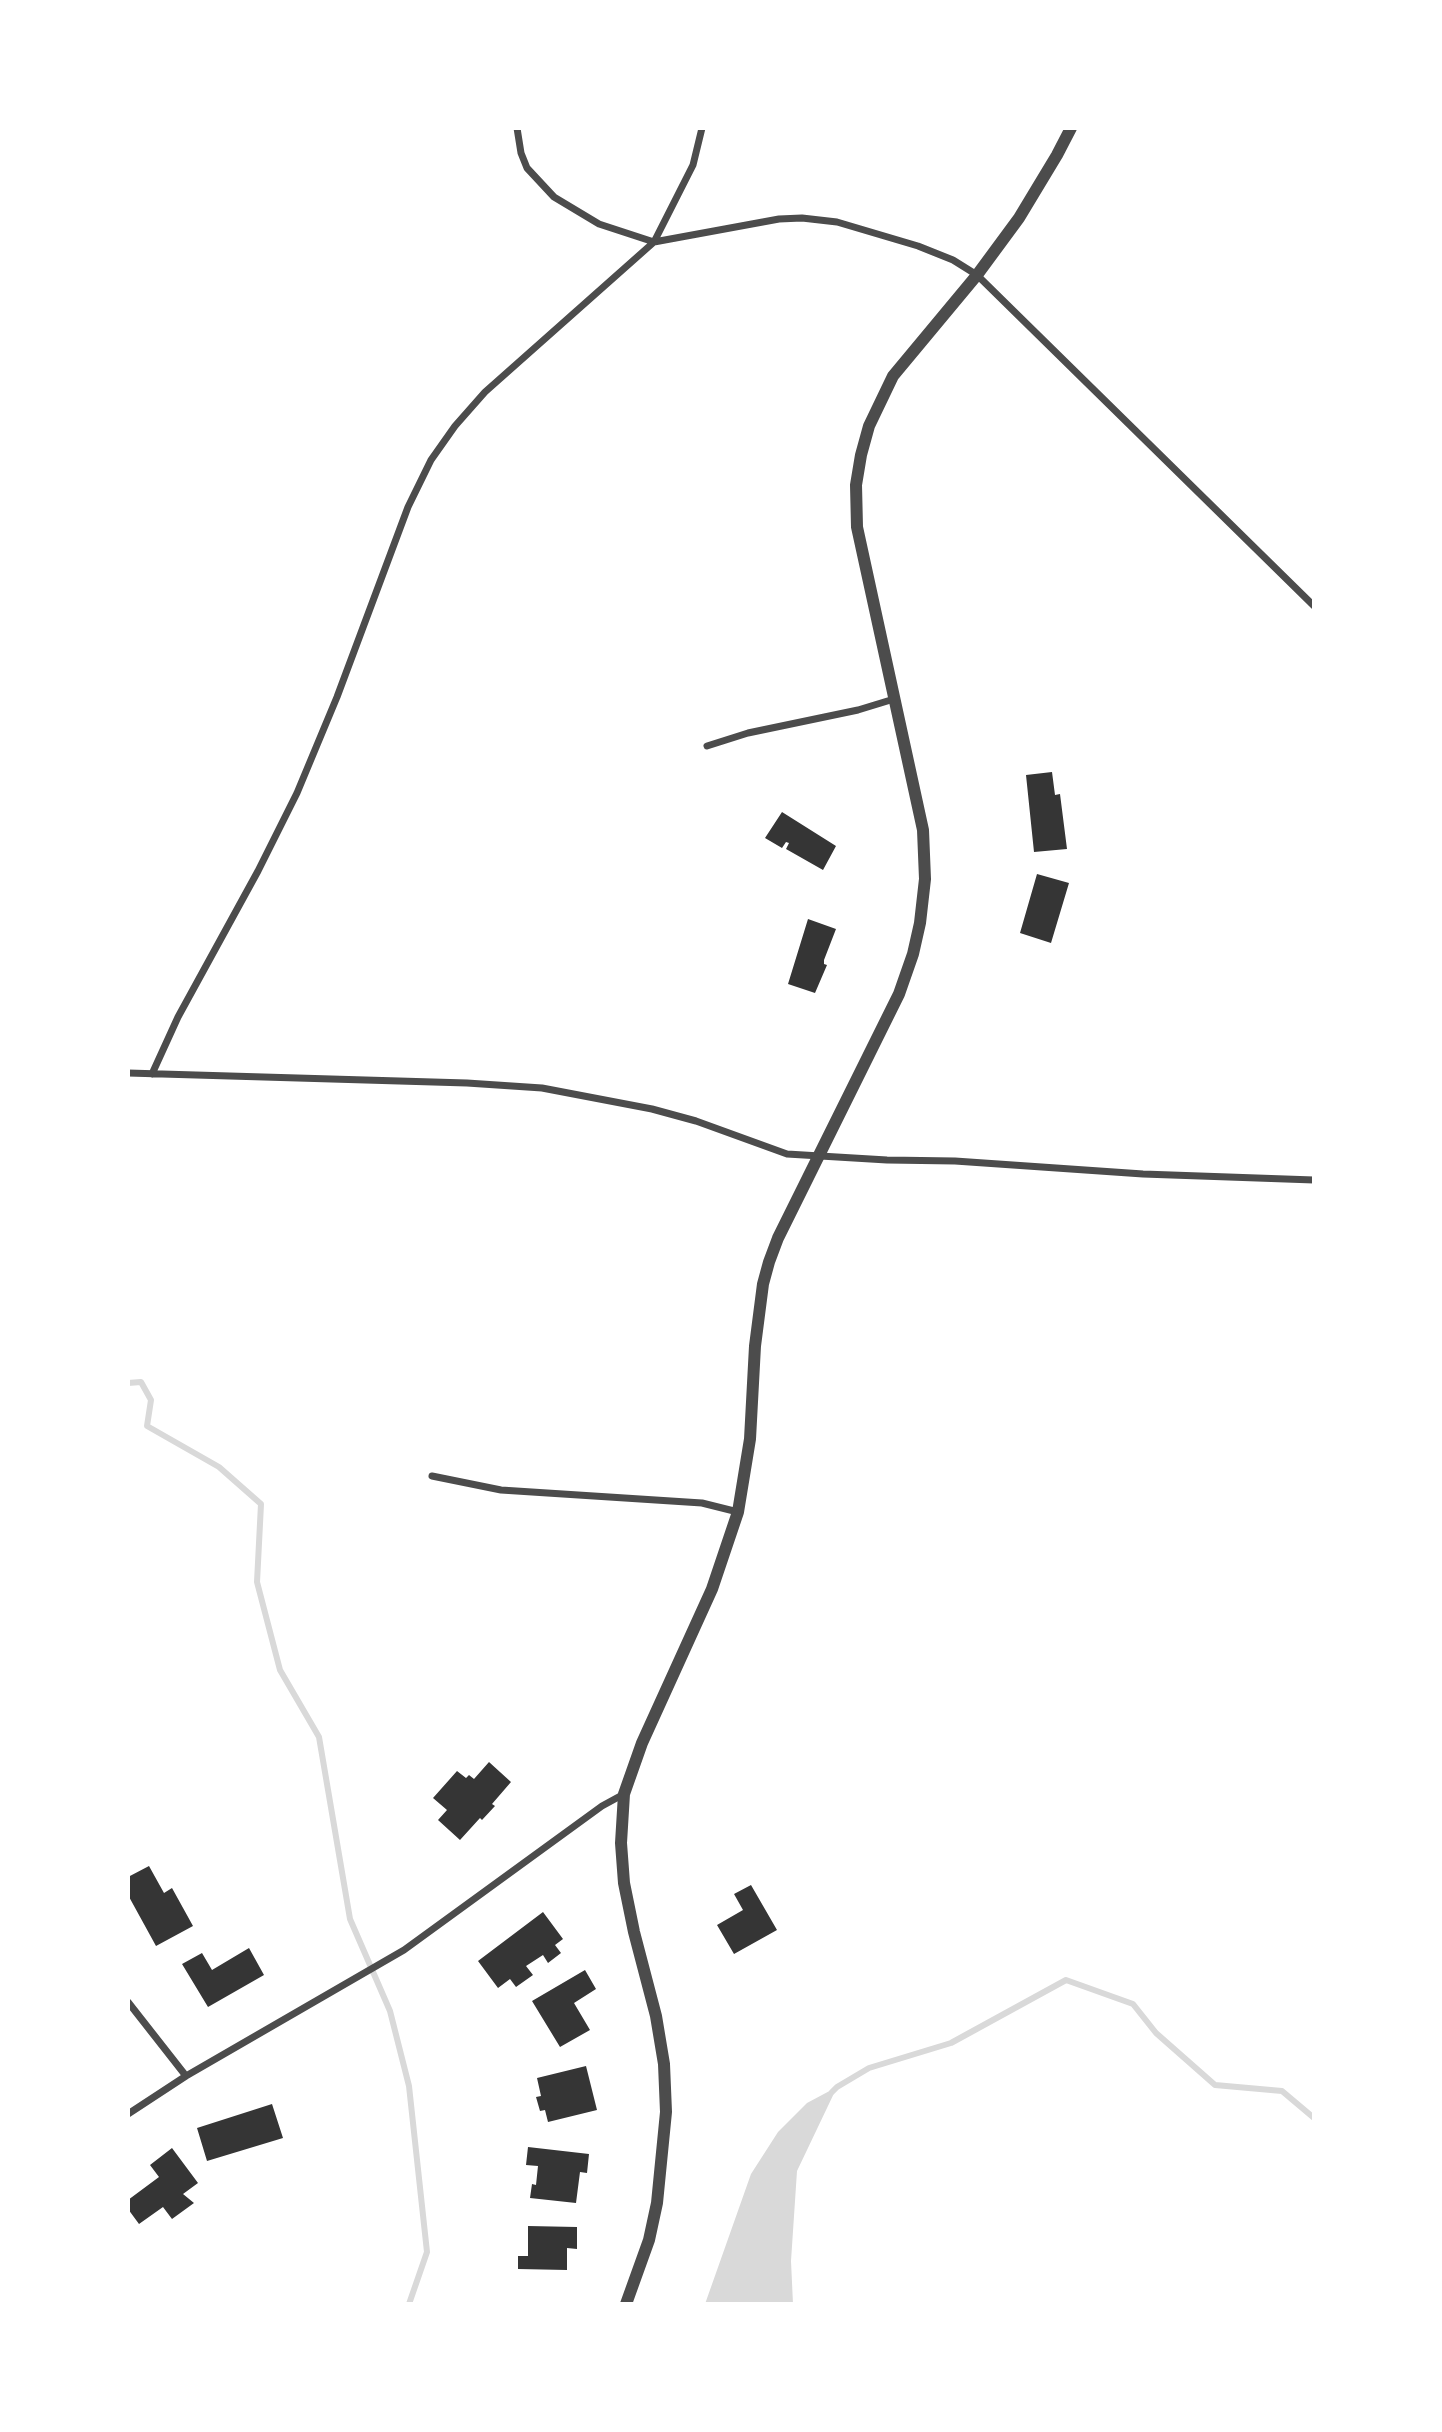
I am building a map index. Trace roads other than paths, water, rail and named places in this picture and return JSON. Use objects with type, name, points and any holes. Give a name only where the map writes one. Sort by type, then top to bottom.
[{"type":"street","points":[[517,128],[521,153],[527,168],[554,197],[599,224],[654,242],[779,219],[823,219],[918,246],[953,260],[977,275],[1314,606]]},
{"type":"street","points":[[152,1074],[178,1017],[258,872],[297,793],[337,697],[408,507],[431,460],[455,426],[485,392],[654,242],[694,165],[702,128]]},
{"type":"street","points":[[626,2304],[649,2239],[657,2203],[666,2112],[664,2064],[656,2016],[634,1932],[625,1884],[621,1843],[624,1794],[642,1743],[712,1589],[738,1512],[750,1439],[755,1346],[763,1284],[778,1238],[899,994],[914,954],[920,923],[925,879],[923,830],[857,527],[856,485],[861,455],[869,426],[893,376],[977,275],[1019,218],[1071,128]]},
{"type":"street","points":[[707,746],[748,733],[858,710],[894,699]]},
{"type":"street","points":[[128,1073],[542,1088],[652,1109],[696,1121],[787,1154],[956,1161],[1143,1174],[1314,1180]]},
{"type":"street","points":[[432,1476],[502,1490],[702,1503],[738,1512]]},
{"type":"street","points":[[128,2114],[186,2076],[404,1950],[603,1806],[624,1794]]},
{"type":"street","points":[[128,2002],[186,2076]]},
{"type":"waterway","points":[[128,1383],[141,1382],[151,1400],[147,1426],[219,1467],[261,1504],[257,1582],[280,1670],[319,1737],[350,1919],[390,2011],[409,2086],[427,2252],[409,2304]]},
{"type":"waterway","points":[[832,2092],[869,2068],[951,2043],[1066,1980],[1133,2004],[1156,2033],[1215,2085],[1282,2091],[1314,2118]]}]
